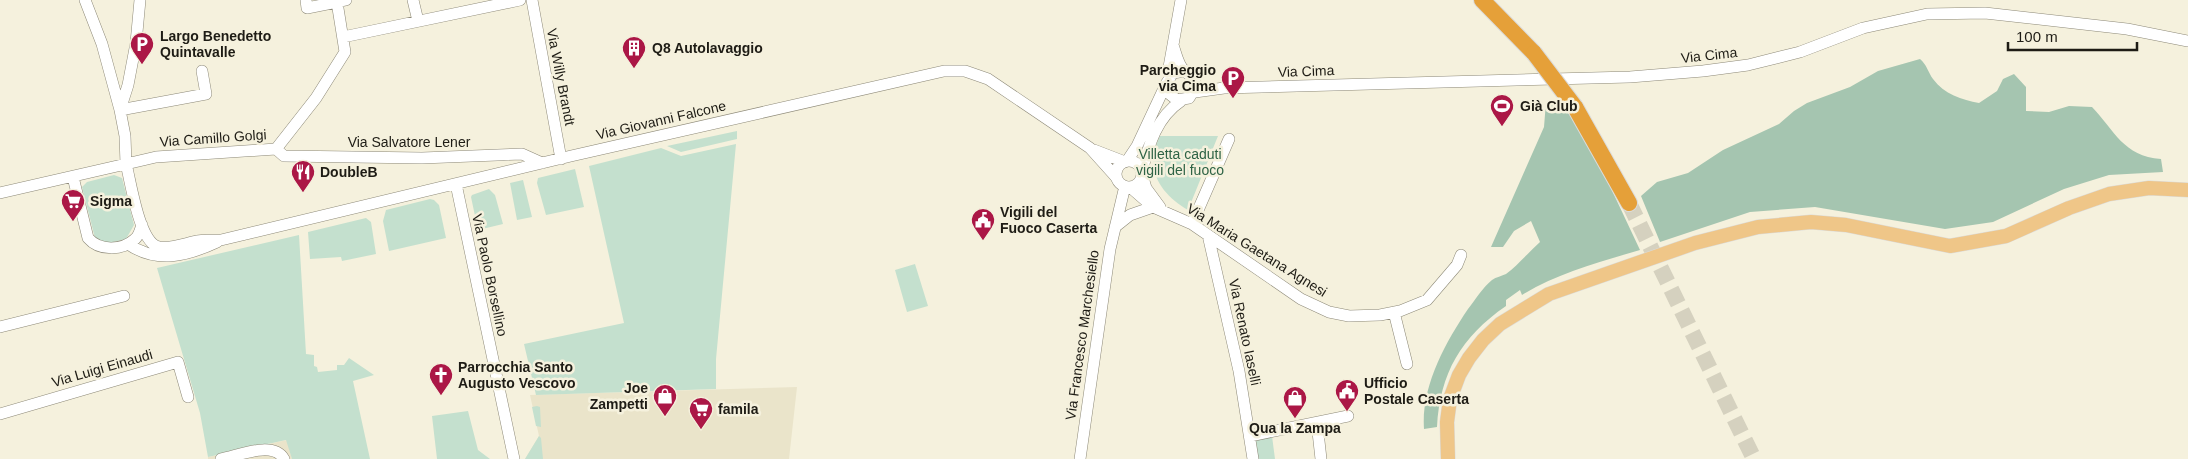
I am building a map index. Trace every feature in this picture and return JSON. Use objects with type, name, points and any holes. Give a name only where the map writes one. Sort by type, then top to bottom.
[{"type":"highway","points":[[1482,0],[1534,54],[1575,107],[1629,203]]},
{"type":"main road","points":[[1448,459],[1448,410],[1459,375],[1483,340],[1500,324],[1549,294],[1695,243],[1758,226],[1811,222],[1846,225],[1950,246],[2006,236],[2069,208],[2110,194],[2149,188],[2188,190]]},
{"type":"street","name":"Via Giovanni Falcone","points":[[85,0],[102,44],[120,110],[125,136],[126,164],[142,225],[148,240],[159,247],[200,240],[221,240]]},
{"type":"street","points":[[140,0],[136,43],[128,85],[120,110],[206,94],[202,71]]},
{"type":"street","points":[[306,0],[307,8],[342,1]]},
{"type":"street","points":[[413,0],[418,21]]},
{"type":"street","points":[[343,37],[520,0]]},
{"type":"street","name":"Via Willy Brandt","points":[[532,0],[561,159]]},
{"type":"street","points":[[1181,0],[1168,79],[1170,96],[1181,101]]},
{"type":"street","name":"Via Camillo Golgi","points":[[0,194],[156,157],[276,149],[316,98],[345,52],[342,1]]},
{"type":"street","name":"Via Cima","points":[[1194,92],[1224,88],[1630,77],[1703,71],[1757,63],[1800,52],[1863,28],[1927,14],[1985,13],[2127,29],[2188,41]]},
{"type":"street","points":[[1173,45],[1189,74],[1196,87],[1189,98],[1170,108],[1157,126],[1148,148],[1140,182],[1127,187],[1116,177],[1119,166],[1126,162],[1137,146],[1168,79],[1177,71],[1189,74]]},
{"type":"street","name":"Via Giovanni Falcone","points":[[128,244],[151,256],[166,257],[203,248],[221,240],[542,163],[944,71],[965,71],[988,79],[1090,148],[1126,162]]},
{"type":"street","name":"Via Cima","points":[[1189,74],[1224,88]]},
{"type":"street","points":[[1192,224],[1229,139]]},
{"type":"street","name":"Via Giovanni Falcone","points":[[1090,148],[1116,177]]},
{"type":"street","name":"Via Salvatore Lener","points":[[276,149],[284,156],[326,157],[422,158],[522,154],[542,163]]},
{"type":"street","points":[[1126,162],[1135,163],[1142,173]]},
{"type":"street","name":"Via Maria Gaetana Agnesi","points":[[1142,173],[1146,188],[1157,208]]},
{"type":"street","points":[[73,177],[88,238],[94,245],[104,249],[128,244],[137,238],[142,225]]},
{"type":"street","name":"Via Paolo Borsellino","points":[[452,185],[507,459]]},
{"type":"street","name":"Via Paolo Borsellino","points":[[452,185],[514,459]]},
{"type":"street","name":"Via Maria Gaetana Agnesi","points":[[1127,187],[1157,208],[1192,224],[1301,299],[1328,312],[1349,316],[1394,312],[1427,300],[1457,265],[1461,255]]},
{"type":"street","name":"Via Francesco Marchesiello","points":[[1080,459],[1110,249],[1127,187]]},
{"type":"street","points":[[1115,227],[1130,215],[1157,208]]},
{"type":"street","name":"Via Renato Iaselli","points":[[1208,235],[1239,371],[1253,459]]},
{"type":"street","points":[[0,327],[124,296]]},
{"type":"street","points":[[1394,312],[1407,364]]},
{"type":"street","name":"Via Luigi Einaudi","points":[[0,414],[178,362],[188,397]]},
{"type":"street","points":[[1250,436],[1348,416]]},
{"type":"street","points":[[1317,423],[1321,459]]},
{"type":"street","points":[[221,459],[269,450],[278,452],[284,459]]},
{"type":"shaded area","points":[[797,387],[789,459],[525,459],[539,436],[530,395]]},
{"type":"shaded area","points":[[287,440],[292,459],[208,459],[208,457]]},
{"type":"green space","points":[[1920,59],[1942,89],[1966,100],[1979,103],[1997,91],[2003,79],[2014,74],[2026,87],[2026,111],[2049,112],[2069,106],[2092,107],[2129,148],[2148,157],[2161,159],[2163,172],[2109,175],[2064,189],[1993,222],[1945,229],[1815,207],[1750,212],[1660,242],[1641,196],[1657,182],[1688,173],[1723,150],[1779,124],[1807,103],[1850,87],[1878,71]]},
{"type":"green space","points":[[1546,102],[1569,111],[1600,165],[1640,250],[1564,274],[1522,295],[1520,290],[1506,300],[1506,306],[1477,330],[1456,358],[1448,373],[1443,390],[1437,427],[1424,429],[1426,397],[1436,366],[1459,322],[1489,283],[1515,267],[1540,242],[1531,221],[1514,231],[1503,247],[1491,247],[1544,127]]},
{"type":"green space","points":[[737,131],[737,139],[681,152],[667,146]]},
{"type":"green space","name":"Villetta caduti vigili del fuoco","points":[[1160,136],[1218,136],[1188,210],[1167,194],[1158,180],[1153,163],[1155,149]]},
{"type":"green space","points":[[736,144],[716,359],[716,389],[536,395],[524,344],[624,323],[589,166],[661,148],[681,156]]},
{"type":"green space","points":[[575,169],[584,207],[546,215],[537,183],[538,178]]},
{"type":"green space","points":[[114,175],[122,178],[134,225],[126,239],[105,244],[95,238],[82,187],[87,182]]},
{"type":"green space","points":[[523,180],[532,217],[517,220],[510,183]]},
{"type":"green space","points":[[489,189],[495,195],[503,224],[478,230],[471,197]]},
{"type":"green space","points":[[430,199],[439,205],[446,238],[389,251],[383,221],[386,210]]},
{"type":"green space","points":[[366,218],[371,222],[376,254],[342,261],[341,257],[310,259],[308,232]]},
{"type":"green space","points":[[299,235],[306,354],[314,355],[314,366],[317,367],[318,372],[337,370],[337,365],[344,365],[349,358],[374,375],[353,381],[370,459],[292,459],[286,440],[208,457],[200,413],[157,268]]},
{"type":"green space","points":[[915,264],[928,306],[907,312],[895,270]]},
{"type":"green space","points":[[532,407],[540,407],[541,427],[536,426]]},
{"type":"green space","points":[[468,411],[478,450],[490,459],[437,459],[432,416]]},
{"type":"green space","points":[[539,436],[541,438],[543,459],[525,459]]},
{"type":"green space","points":[[1272,436],[1275,459],[1257,459],[1254,440]]},
{"type":"tunnel","points":[[1629,203],[1754,459]]},
{"type":"place","name":"Largo Benedetto Quintavalle","points":[[142,65]]},
{"type":"place","name":"Q8 Autolavaggio","points":[[634,69]]},
{"type":"place","name":"Parcheggio via Cima","points":[[1233,99]]},
{"type":"place","name":"Già Club","points":[[1502,127]]},
{"type":"place","name":"DoubleB","points":[[303,193]]},
{"type":"place","name":"Sigma","points":[[73,222]]},
{"type":"place","name":"Vigili del Fuoco Caserta","points":[[983,241]]},
{"type":"place","name":"Parrocchia Santo Augusto Vescovo","points":[[441,396]]},
{"type":"place","name":"Ufficio Postale Caserta","points":[[1347,412]]},
{"type":"place","name":"Joe Zampetti","points":[[665,417]]},
{"type":"place","name":"Qua la Zampa","points":[[1295,419]]},
{"type":"place","name":"famila","points":[[701,430]]}]
